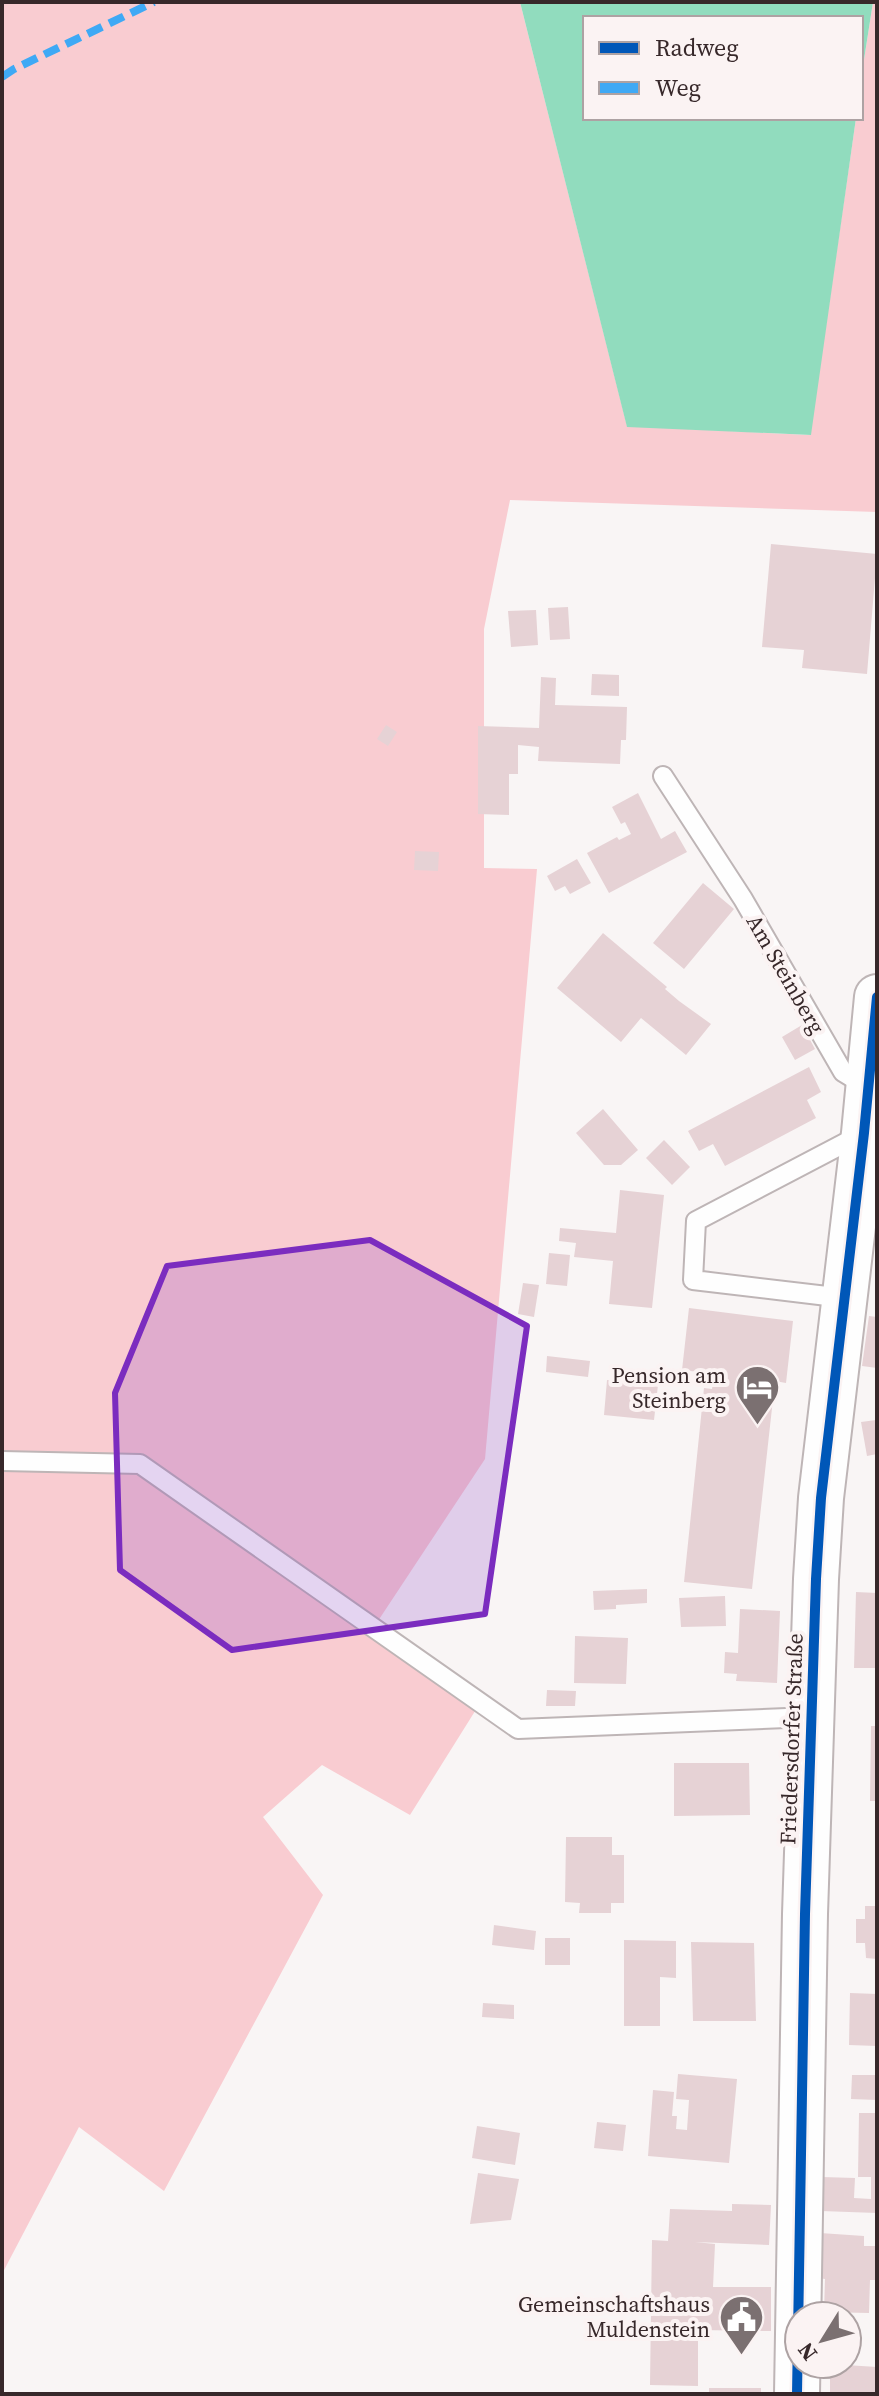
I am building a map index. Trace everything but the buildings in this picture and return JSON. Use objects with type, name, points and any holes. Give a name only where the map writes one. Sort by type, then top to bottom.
[{"type":"main road","points":[[870,1105],[877,997]]},
{"type":"main road","name":"Friedersdorfer Straße","points":[[797,2394],[811,1717],[821,1498],[870,1105]]},
{"type":"lane","name":"Am Steinberg","points":[[663,776],[743,899],[843,1072],[870,1105]]},
{"type":"lane","points":[[846,1298],[693,1280],[696,1221],[870,1105]]},
{"type":"lane","points":[[2,1461],[140,1464],[518,1729],[811,1717]]},
{"type":"highlighted area","points":[[370,1240],[527,1326],[485,1614],[232,1650],[120,1570],[115,1393],[167,1266]]},
{"type":"shaded area","points":[[2,2],[520,2],[627,426],[810,435],[856,120],[863,120],[863,66],[873,2],[877,2],[877,512],[510,500],[484,629],[484,868],[537,869],[485,1459],[374,1627],[482,1700],[410,1815],[322,1765],[263,1817],[323,1895],[164,2191],[79,2127],[2,2274]]},
{"type":"shaded area","points":[[520,2],[873,2],[863,66],[863,16],[583,16],[583,120],[856,120],[811,435],[627,427]]},
{"type":"marked path","points":[[2,77],[154,2]]},
{"type":"cycle path","points":[[797,2394],[805,1914],[816,1579],[821,1498],[877,997]]},
{"type":"place","name":"Pension am Steinberg","points":[[757,1427]]},
{"type":"place","name":"Gemeinschaftshaus Muldenstein","points":[[741,2356]]}]
